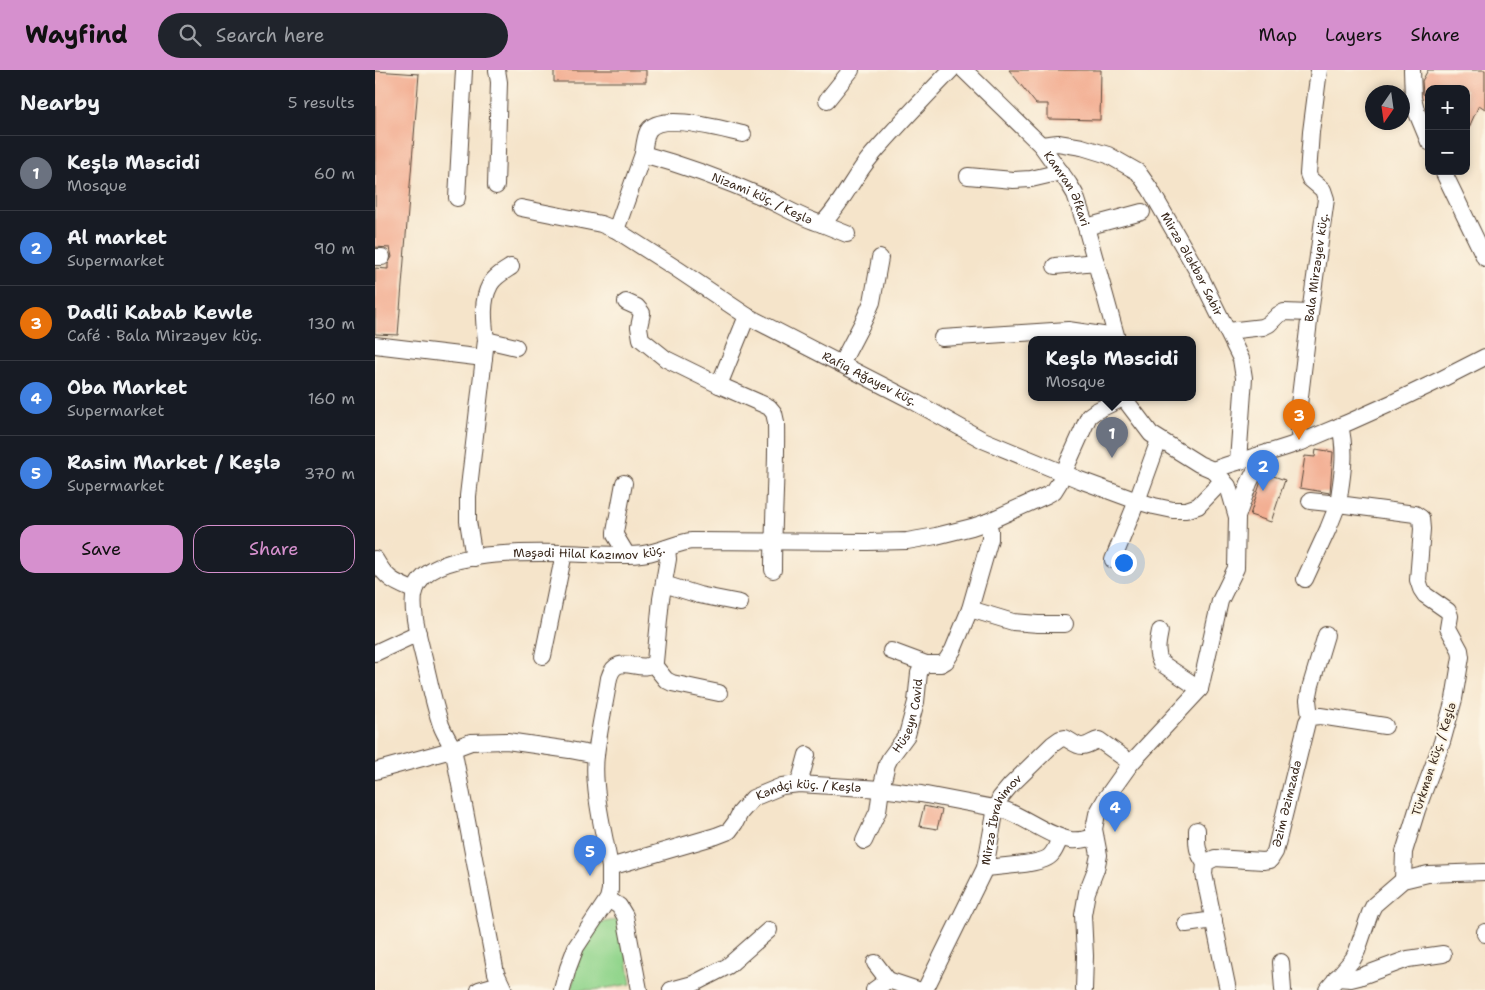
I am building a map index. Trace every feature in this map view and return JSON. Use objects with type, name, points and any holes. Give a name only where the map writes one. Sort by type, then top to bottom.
[{"type":"street","points":[[457,198],[464,70]]},
{"type":"street","points":[[496,186],[499,82],[497,70]]},
{"type":"street","points":[[827,100],[851,70]]},
{"type":"street","name":"Nizami küç. / Keşlə","points":[[643,154],[704,174],[761,196],[822,224],[834,213],[853,179],[871,156],[951,70]]},
{"type":"street","name":"Kamran Əfkari","points":[[963,70],[1041,145],[1075,194],[1087,227],[1116,336]]},
{"type":"street","name":"Bala Mirzəyev küç.","points":[[1301,442],[1298,413],[1326,200],[1323,190],[1308,174],[1319,70]]},
{"type":"street","points":[[1412,70],[1413,98],[1425,132]]},
{"type":"street","points":[[616,230],[643,154],[648,131],[656,124],[676,121],[743,134]]},
{"type":"street","name":"Mirzə Ələkbər Sabir","points":[[1041,145],[1058,143],[1082,147],[1108,155],[1138,172],[1150,189],[1199,274],[1241,359],[1244,378],[1238,461]]},
{"type":"street","points":[[968,176],[1013,180],[1031,179],[1061,172]]},
{"type":"street","points":[[1445,175],[1485,258]]},
{"type":"street","name":"Rafiq Ağayev küç.","points":[[521,208],[601,224],[616,230],[747,316],[913,401],[983,440],[1064,474],[1137,501],[1173,510],[1186,510],[1198,506],[1218,475]]},
{"type":"street","points":[[1087,227],[1142,212]]},
{"type":"street","points":[[822,224],[847,234]]},
{"type":"street","points":[[841,364],[872,302],[880,258]]},
{"type":"street","points":[[1055,266],[1096,262]]},
{"type":"street","points":[[474,558],[468,521],[467,496],[486,340],[483,317],[489,286],[511,267]]},
{"type":"street","points":[[626,302],[637,307],[642,313],[639,327],[641,339],[666,359],[769,407],[774,413],[776,422],[776,482],[773,570]]},
{"type":"street","points":[[1228,331],[1263,327],[1284,312],[1310,313]]},
{"type":"street","points":[[719,385],[747,316]]},
{"type":"street","points":[[942,338],[1068,330],[1105,336]]},
{"type":"street","points":[[486,340],[516,347]]},
{"type":"street","points":[[375,345],[484,358]]},
{"type":"street","points":[[1218,475],[1238,461],[1301,442],[1418,392],[1485,357]]},
{"type":"street","name":"Məşədi Hilal Kazımov küç.","points":[[415,591],[421,580],[433,570],[443,565],[498,554],[531,552],[627,555],[657,551],[681,542],[693,541],[867,542],[907,541],[936,536],[987,522],[1047,496],[1054,491],[1064,474],[1089,416],[1115,401]]},
{"type":"street","points":[[1084,990],[1083,915],[1087,892],[1097,862],[1098,848],[1094,829],[1100,807],[1131,763],[1200,689],[1220,601],[1236,568],[1237,517],[1231,494],[1218,475],[1159,440],[1146,429],[1126,401]]},
{"type":"street","points":[[1305,579],[1329,529],[1338,504],[1344,454],[1344,441],[1340,426]]},
{"type":"street","points":[[1113,560],[1159,440]]},
{"type":"street","points":[[1237,517],[1249,483],[1256,469],[1269,452]]},
{"type":"street","points":[[623,483],[615,532],[627,555]]},
{"type":"street","points":[[1310,501],[1338,504]]},
{"type":"street","name":"Türkmən küç. / Keşlə","points":[[1338,504],[1415,514],[1421,518],[1422,529],[1418,580],[1425,595],[1448,611],[1450,616],[1448,628],[1460,650],[1461,657],[1454,699],[1442,742],[1404,852],[1403,880]]},
{"type":"street","name":"Hüseyn Cavid","points":[[864,841],[878,811],[881,789],[890,758],[907,735],[916,702],[919,673],[926,664],[941,664],[946,661],[953,650],[970,609],[990,539],[990,530],[987,522]]},
{"type":"street","points":[[562,990],[576,947],[608,899],[610,867],[596,785],[596,755],[611,671],[623,664],[647,667],[653,664],[656,659],[661,599],[668,559],[667,548]]},
{"type":"street","points":[[543,656],[564,553]]},
{"type":"street","points":[[375,560],[382,572],[393,581],[415,591],[415,619],[418,633],[441,726],[453,748],[495,973],[502,987],[479,990]]},
{"type":"street","points":[[664,584],[699,595],[740,604]]},
{"type":"street","points":[[970,609],[1013,622],[1065,624]]},
{"type":"street","points":[[1159,631],[1157,656],[1161,663],[1200,689]]},
{"type":"street","points":[[375,653],[418,633]]},
{"type":"street","points":[[1326,635],[1308,700],[1311,717],[1320,716],[1385,726]]},
{"type":"street","points":[[891,651],[926,664]]},
{"type":"street","points":[[653,664],[666,680],[672,683],[719,693]]},
{"type":"street","name":"Əzim Əzimzadə","points":[[1205,863],[1215,858],[1270,860],[1275,852],[1307,722],[1311,717]]},
{"type":"street","name":"Mirzə İbrahimov","points":[[925,990],[985,868],[996,808],[1000,798],[1010,786],[1060,739],[1065,738],[1083,746],[1099,740],[1131,763]]},
{"type":"street","points":[[375,771],[471,742],[507,741],[596,755]]},
{"type":"street","points":[[799,784],[807,755]]},
{"type":"street","name":"Kəndçi küç. / Keşlə","points":[[610,867],[729,831],[753,798],[782,786],[799,784],[881,789],[921,794],[996,808],[1018,815],[1060,838],[1082,840],[1095,837]]},
{"type":"street","points":[[1197,830],[1197,849],[1205,863],[1204,874],[1228,990]]},
{"type":"street","points":[[985,868],[1045,860],[1051,856],[1060,838]]},
{"type":"street","points":[[1331,984],[1357,951],[1370,913],[1375,905],[1403,880],[1428,874],[1485,872]]},
{"type":"street","points":[[608,899],[619,906],[625,916],[639,990]]},
{"type":"street","points":[[1186,924],[1214,920]]},
{"type":"street","points":[[671,990],[693,984],[728,966],[769,930]]},
{"type":"street","points":[[1331,984],[1359,977],[1408,959],[1443,954]]},
{"type":"street","points":[[1281,962],[1283,990]]},
{"type":"street","points":[[875,963],[888,980],[918,990]]},
{"type":"street","points":[[874,990],[888,980]]},
{"type":"green space","points":[[621,919],[631,984],[594,990],[572,990],[577,961],[598,923]]},
{"type":"building","points":[[554,70],[646,70],[646,82],[554,82]]},
{"type":"building","points":[[1009,70],[1101,70],[1100,120],[1048,119],[1048,104],[1036,104]]},
{"type":"building","points":[[1428,70],[1485,70],[1485,109],[1479,105],[1470,125],[1470,85],[1425,85],[1425,95],[1423,94],[1422,81]]},
{"type":"building","points":[[375,71],[419,74],[398,335],[375,334],[375,268],[388,269],[388,264],[392,257],[390,248],[375,247]]},
{"type":"building","points":[[1316,449],[1333,452],[1330,493],[1300,488],[1305,456],[1315,457]]},
{"type":"building","points":[[1265,473],[1285,480],[1271,522],[1250,515]]},
{"type":"building","points":[[924,806],[942,810],[937,829],[919,826]]},
{"type":"place","name":"Dadli Kabab Kewle","points":[[1299,440]]},
{"type":"place","name":"Keşlə Məscidi","points":[[1112,458]]},
{"type":"place","name":"Al market","points":[[1263,491]]},
{"type":"place","name":"Oba Market","points":[[1115,832]]},
{"type":"place","name":"Rasim Market / Keşlə","points":[[590,876]]}]
